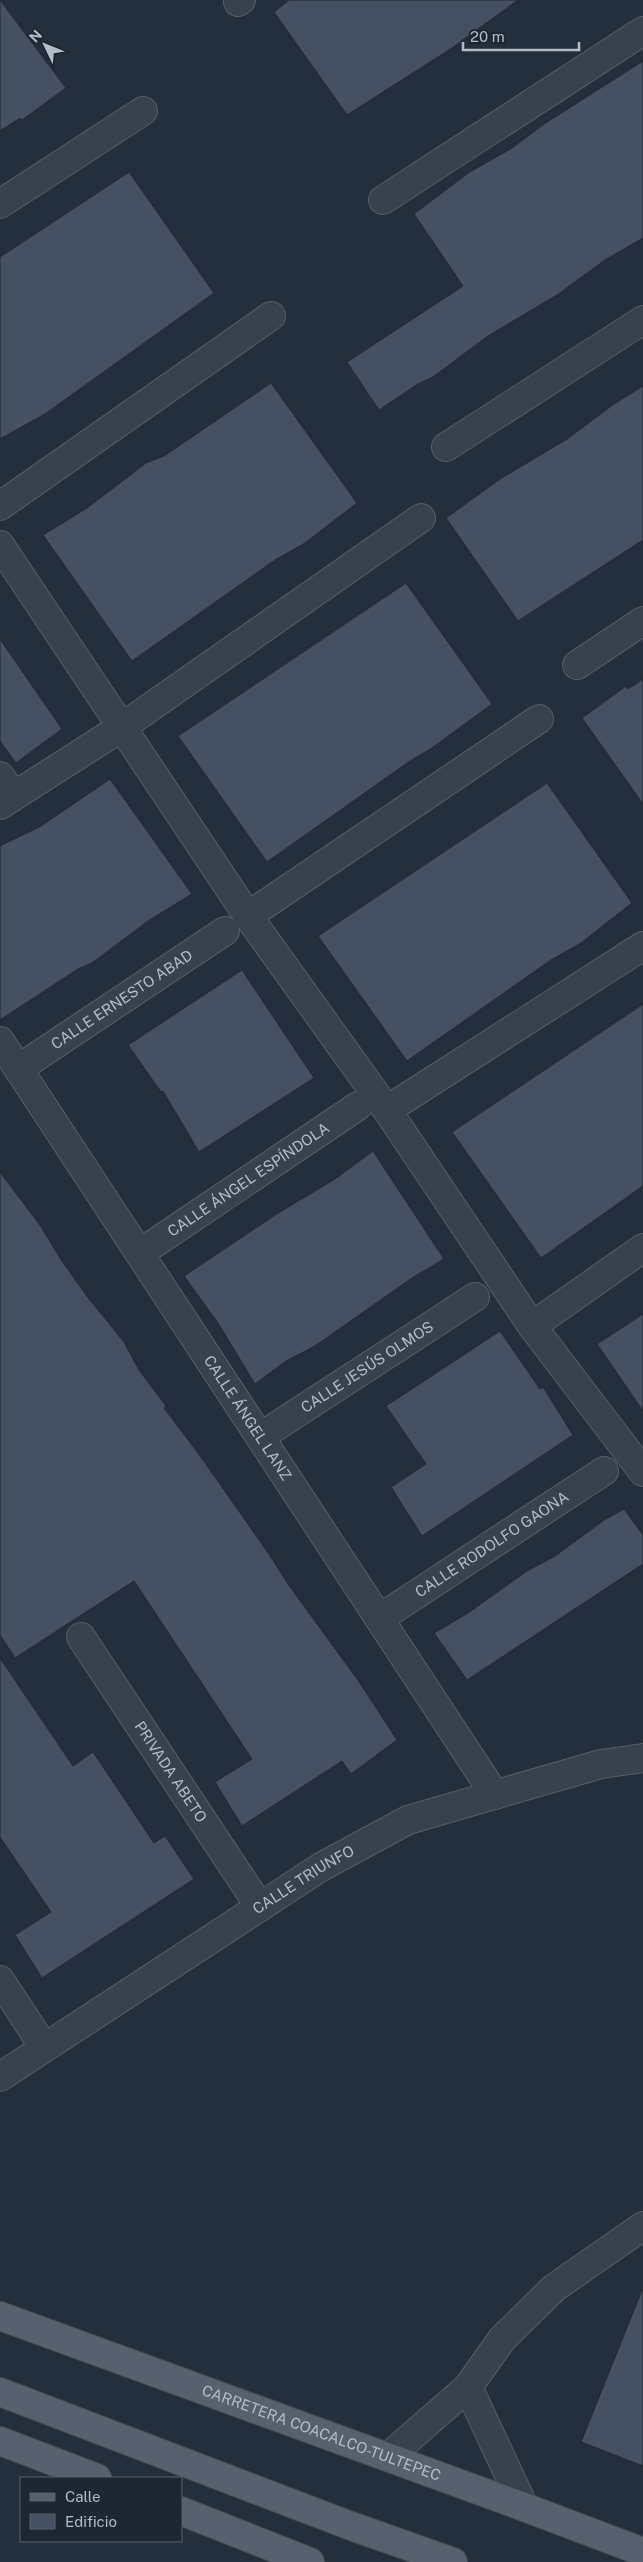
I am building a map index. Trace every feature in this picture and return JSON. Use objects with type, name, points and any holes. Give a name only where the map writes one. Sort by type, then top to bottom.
[{"type":"main road","name":"CARRETERA COACALCO-TULTEPEC","points":[[0,2316],[643,2552]]},
{"type":"main road","points":[[0,2392],[351,2526],[452,2562]]},
{"type":"main road","points":[[0,2441],[94,2477]]},
{"type":"main road","points":[[182,2511],[304,2559],[328,2562]]},
{"type":"street","points":[[383,200],[643,31]]},
{"type":"street","points":[[0,204],[143,111]]},
{"type":"street","points":[[0,506],[271,316]]},
{"type":"street","points":[[446,447],[643,320]]},
{"type":"street","points":[[5,792],[122,727],[421,518]]},
{"type":"street","points":[[0,545],[248,916],[387,1110],[532,1326],[643,1472]]},
{"type":"street","points":[[577,665],[643,621]]},
{"type":"street","points":[[248,916],[539,719]]},
{"type":"street","name":"CALLE ERNESTO ABAD","points":[[18,1069],[225,932]]},
{"type":"street","points":[[387,1110],[643,946]]},
{"type":"street","name":"CALLE ÁNGEL LANZ","points":[[0,1041],[495,1795]]},
{"type":"street","name":"CALLE ÁNGEL ESPÍNDOLA","points":[[140,1253],[358,1106]]},
{"type":"street","points":[[532,1326],[643,1248]]},
{"type":"street","name":"CALLE JESÚS OLMOS","points":[[260,1437],[475,1297]]},
{"type":"street","name":"CALLE RODOLFO GAONA","points":[[380,1618],[604,1471]]},
{"type":"street","name":"PRIVADA ABETO","points":[[81,1638],[260,1907]]},
{"type":"street","name":"CALLE TRIUNFO","points":[[0,2077],[320,1867],[408,1820],[601,1764],[643,1758]]},
{"type":"street","points":[[0,1980],[44,2048]]},
{"type":"street","points":[[388,2457],[468,2387],[502,2339],[554,2288],[643,2226]]},
{"type":"street","points":[[468,2387],[524,2507]]},
{"type":"building","points":[[0,0],[66,88],[22,120],[20,118],[0,131]]},
{"type":"building","points":[[289,0],[518,0],[452,48],[347,115],[274,12]]},
{"type":"building","points":[[643,61],[643,238],[605,260],[557,295],[488,336],[433,377],[418,384],[379,410],[347,362],[463,286],[414,214],[468,173],[512,148],[544,124]]},
{"type":"building","points":[[129,172],[214,293],[45,414],[0,439],[0,257]]},
{"type":"building","points":[[271,383],[357,503],[305,543],[275,560],[132,661],[43,535],[87,508],[146,463],[164,456]]},
{"type":"building","points":[[643,386],[643,540],[518,621],[446,518],[500,479],[567,439],[614,404]]},
{"type":"building","points":[[406,583],[492,704],[432,748],[410,761],[267,862],[178,736]]},
{"type":"building","points":[[0,639],[62,729],[16,763],[0,741]]},
{"type":"building","points":[[643,679],[643,804],[582,718],[626,686],[628,689]]},
{"type":"building","points":[[110,779],[192,894],[148,921],[92,963],[78,969],[0,1020],[0,846],[41,826]]},
{"type":"building","points":[[547,783],[632,903],[581,943],[551,960],[407,1061],[318,936]]},
{"type":"building","points":[[242,970],[314,1078],[199,1152],[163,1091],[161,1092],[128,1045]]},
{"type":"building","points":[[643,1004],[643,1186],[541,1258],[452,1132]]},
{"type":"building","points":[[373,1151],[444,1259],[412,1278],[315,1346],[286,1361],[255,1384],[218,1323],[184,1276],[275,1215],[335,1179]]},
{"type":"building","points":[[0,1172],[40,1225],[86,1295],[124,1342],[139,1370],[166,1406],[164,1408],[201,1457],[288,1584],[360,1683],[397,1740],[351,1774],[342,1761],[242,1826],[215,1782],[252,1759],[134,1581],[15,1658],[0,1635]]},
{"type":"building","points":[[643,1314],[643,1411],[597,1344]]},
{"type":"building","points":[[500,1331],[540,1389],[543,1387],[573,1435],[422,1536],[391,1487],[426,1464],[386,1406]]},
{"type":"building","points":[[624,1509],[643,1535],[643,1564],[467,1680],[434,1633],[468,1613],[527,1571],[555,1556],[604,1520]]},
{"type":"building","points":[[0,1658],[73,1766],[93,1752],[154,1843],[165,1836],[194,1879],[42,1978],[15,1935],[51,1912],[0,1837]]},
{"type":"building","points":[[643,2291],[643,2466],[581,2442]]}]
